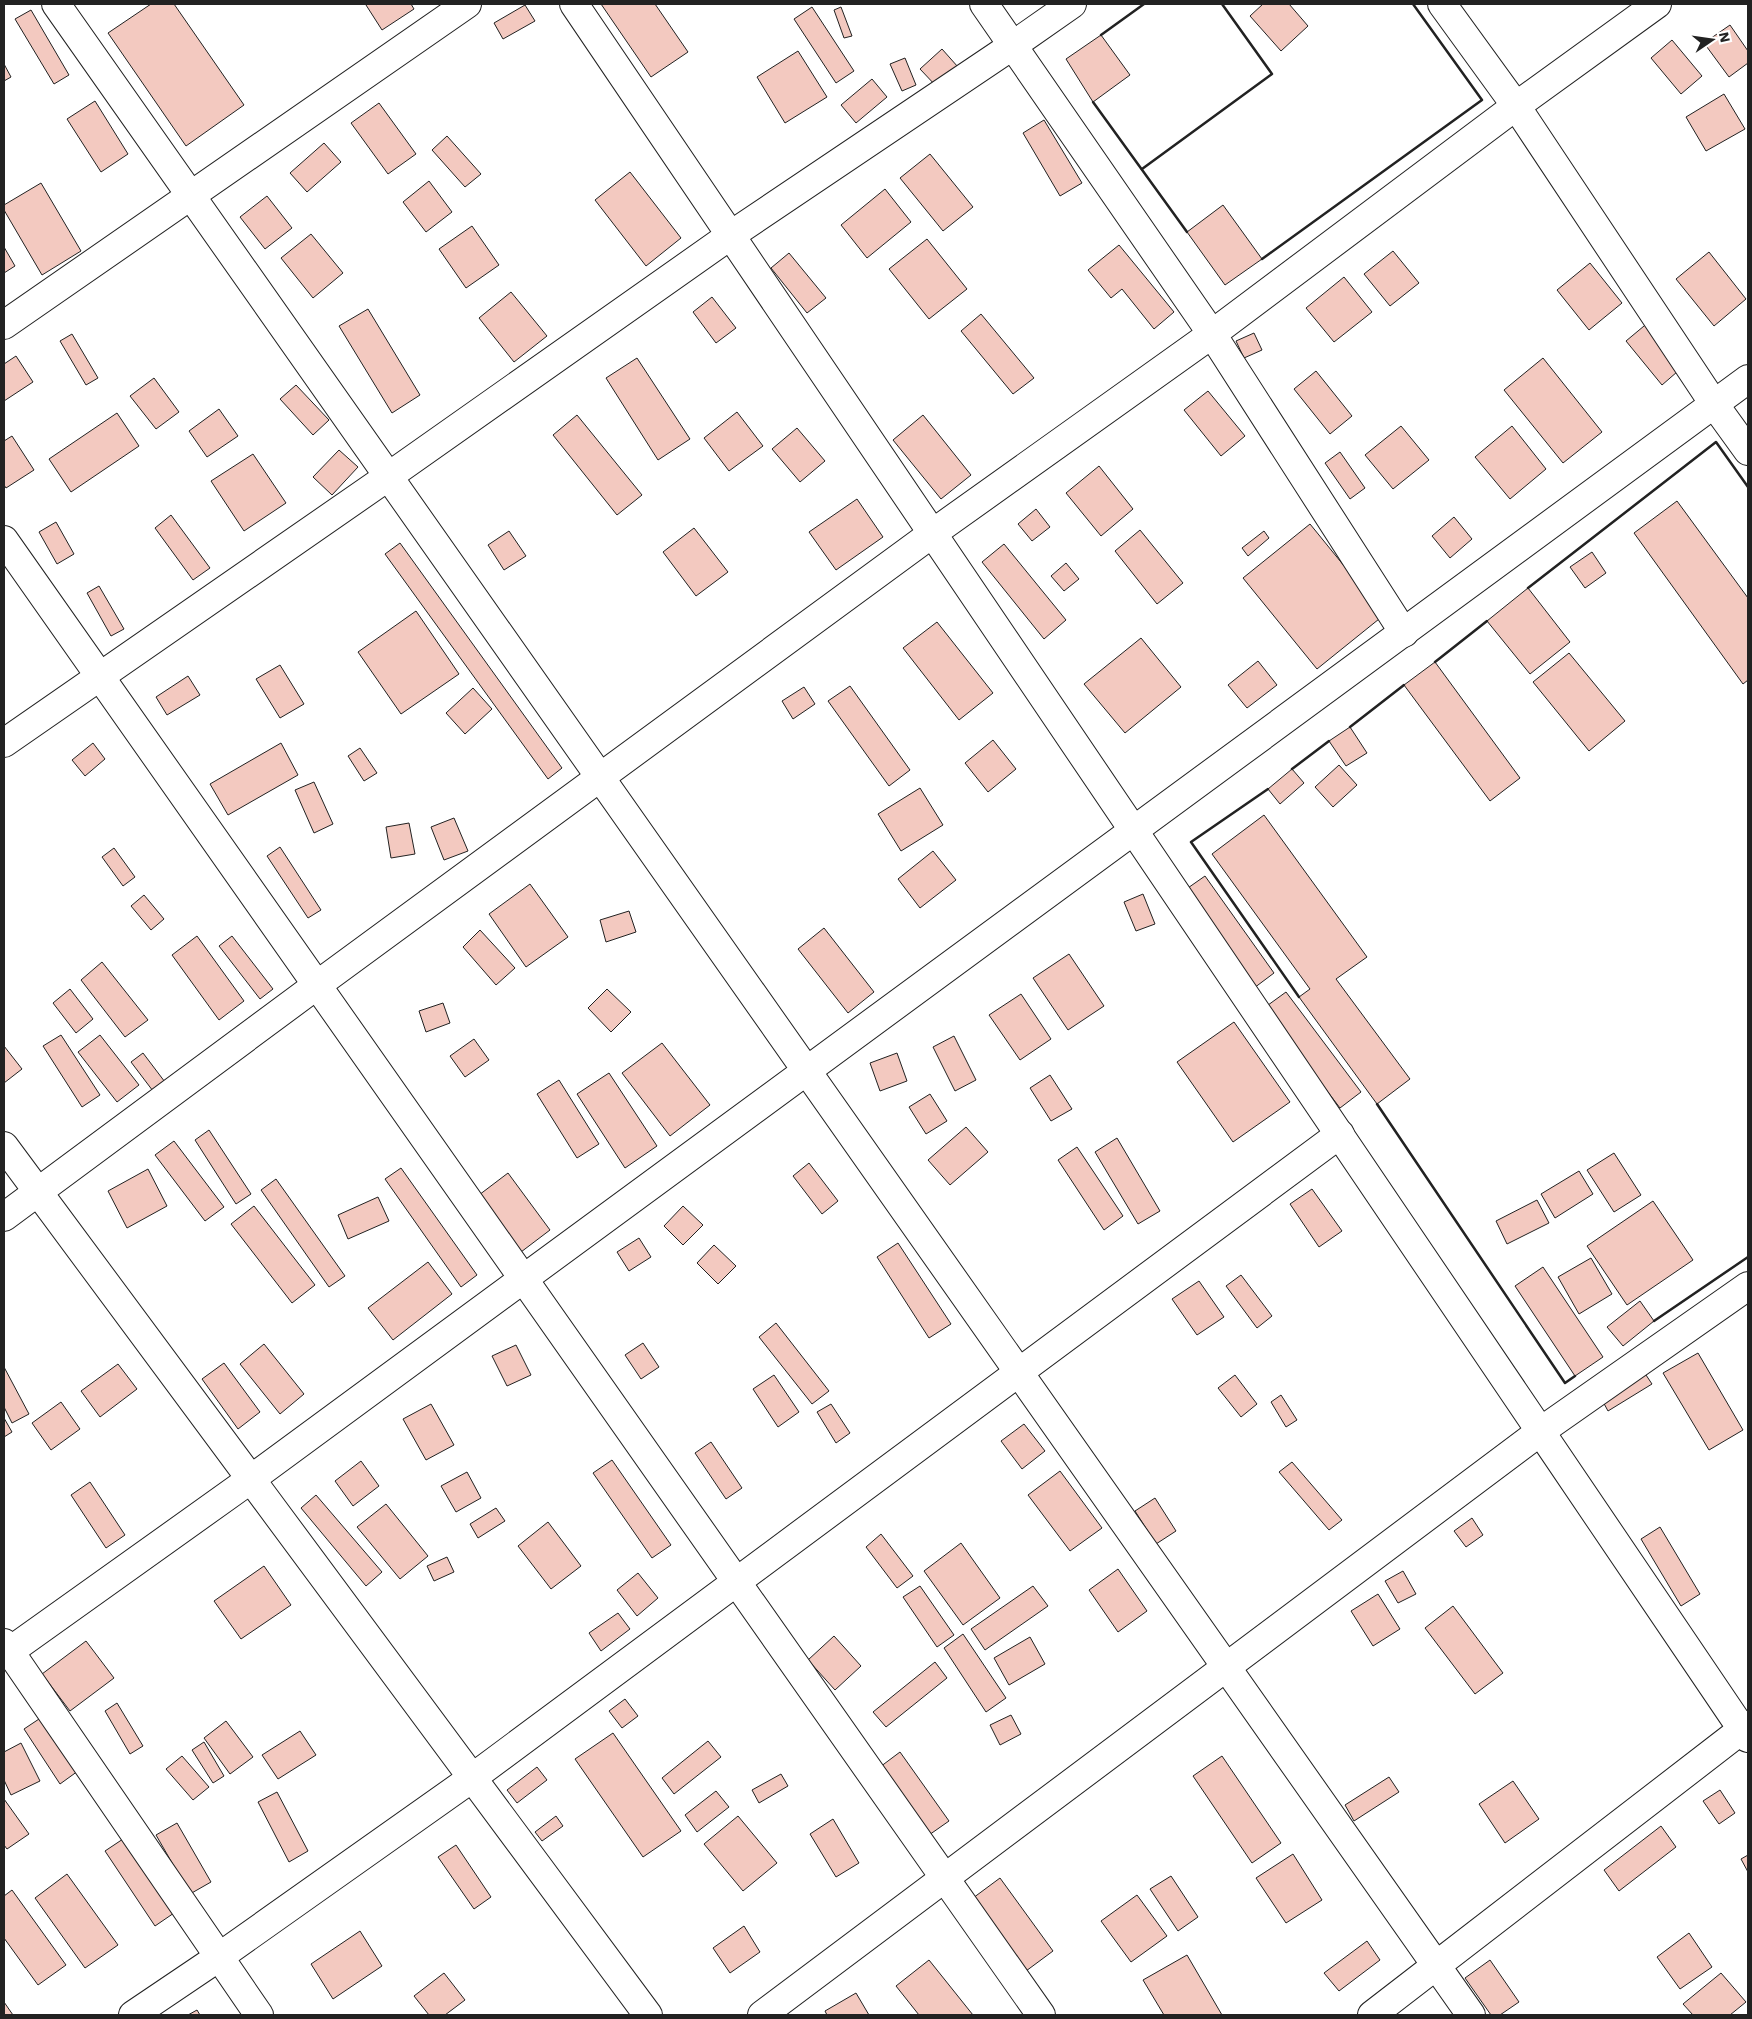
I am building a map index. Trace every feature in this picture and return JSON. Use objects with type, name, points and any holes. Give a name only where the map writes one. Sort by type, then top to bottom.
[{"type":"street","points":[[56,4],[1471,2015]]},
{"type":"street","points":[[4,325],[468,4]]},
{"type":"street","points":[[574,4],[1746,1731],[1372,2015]]},
{"type":"street","points":[[984,4],[1212,334],[1404,633]]},
{"type":"street","points":[[4,744],[731,235],[1072,4]]},
{"type":"street","points":[[1442,4],[1516,106],[1714,404],[1748,451]]},
{"type":"street","points":[[4,1218],[317,985],[933,533],[1212,334],[1516,106],[1656,4]]},
{"type":"street","points":[[259,2015],[7,1647],[251,1479],[808,1072],[1748,379]]},
{"type":"street","points":[[4,540],[1041,2015]]},
{"type":"street","points":[[133,2015],[219,1957],[472,1778],[1340,1134]]},
{"type":"street","points":[[4,1146],[648,2015]]},
{"type":"street","points":[[762,2015],[1541,1431],[1748,1286]]},
{"type":"building","points":[[151,4],[174,4],[244,105],[186,146],[108,33]]},
{"type":"building","points":[[411,4],[414,9],[382,30],[366,5]]},
{"type":"building","points":[[601,4],[655,4],[688,52],[651,77]]},
{"type":"building","points":[[1263,4],[1289,4],[1308,26],[1281,51],[1250,16]]},
{"type":"building","points":[[525,5],[535,21],[503,39],[494,23]]},
{"type":"building","points":[[812,7],[854,71],[836,83],[794,19]]},
{"type":"building","points":[[841,7],[852,36],[844,38],[834,10]]},
{"type":"building","points":[[31,10],[69,75],[54,84],[15,19]]},
{"type":"building","points":[[1730,25],[1748,51],[1748,63],[1729,77],[1704,43]]},
{"type":"building","points":[[1101,35],[1130,75],[1093,102],[1066,59]]},
{"type":"building","points":[[1672,40],[1702,76],[1681,94],[1651,58]]},
{"type":"building","points":[[942,49],[958,67],[937,87],[920,69]]},
{"type":"building","points":[[798,51],[827,97],[785,123],[757,77]]},
{"type":"building","points":[[905,58],[916,85],[902,91],[890,64]]},
{"type":"building","points":[[4,64],[11,77],[4,81]]},
{"type":"building","points":[[872,79],[887,97],[856,123],[841,105]]},
{"type":"building","points":[[1724,94],[1745,129],[1706,151],[1686,117]]},
{"type":"building","points":[[95,101],[128,154],[101,172],[67,119]]},
{"type":"building","points":[[379,103],[416,154],[388,174],[351,123]]},
{"type":"building","points":[[1044,120],[1082,183],[1060,196],[1023,133]]},
{"type":"building","points":[[447,136],[481,174],[465,187],[432,150]]},
{"type":"building","points":[[324,143],[341,162],[307,192],[290,173]]},
{"type":"building","points":[[930,154],[973,207],[943,231],[900,178]]},
{"type":"building","points":[[630,172],[681,238],[646,266],[595,200]]},
{"type":"building","points":[[429,181],[452,212],[426,232],[403,202]]},
{"type":"building","points":[[41,183],[81,251],[42,275],[4,210],[4,205]]},
{"type":"building","points":[[885,189],[911,222],[867,258],[841,225]]},
{"type":"building","points":[[267,196],[292,228],[265,249],[240,217]]},
{"type":"building","points":[[1223,205],[1262,259],[1225,285],[1187,232]]},
{"type":"building","points":[[472,226],[499,265],[466,288],[439,249]]},
{"type":"building","points":[[311,234],[343,273],[313,298],[281,258]]},
{"type":"building","points":[[927,239],[967,289],[929,319],[889,269]]},
{"type":"building","points":[[1119,245],[1174,312],[1154,329],[1122,289],[1111,298],[1088,270]]},
{"type":"building","points":[[4,247],[15,266],[4,273]]},
{"type":"building","points":[[1393,251],[1419,283],[1390,306],[1364,274]]},
{"type":"building","points":[[1709,252],[1746,299],[1714,326],[1676,279]]},
{"type":"building","points":[[789,253],[826,298],[807,313],[771,268]]},
{"type":"building","points":[[1590,263],[1622,303],[1589,330],[1557,290]]},
{"type":"building","points":[[1344,277],[1372,312],[1334,342],[1306,308]]},
{"type":"building","points":[[511,292],[547,336],[514,362],[479,318]]},
{"type":"building","points":[[712,297],[736,328],[716,343],[693,312]]},
{"type":"building","points":[[368,309],[420,395],[392,413],[339,326]]},
{"type":"building","points":[[981,314],[1034,378],[1013,394],[961,331]]},
{"type":"building","points":[[1650,321],[1685,365],[1662,385],[1626,341]]},
{"type":"building","points":[[1254,333],[1262,350],[1244,358],[1236,341]]},
{"type":"building","points":[[72,334],[98,378],[86,385],[60,341]]},
{"type":"building","points":[[16,356],[33,382],[4,401],[4,364]]},
{"type":"building","points":[[637,358],[690,439],[658,460],[606,378]]},
{"type":"building","points":[[1543,358],[1602,432],[1563,463],[1504,390]]},
{"type":"building","points":[[1316,371],[1352,416],[1330,434],[1294,389]]},
{"type":"building","points":[[154,378],[179,412],[156,429],[130,396]]},
{"type":"building","points":[[296,385],[329,420],[313,435],[280,399]]},
{"type":"building","points":[[1208,391],[1245,436],[1221,456],[1184,410]]},
{"type":"building","points":[[219,409],[238,436],[207,457],[189,431]]},
{"type":"building","points":[[737,412],[763,446],[729,471],[704,438]]},
{"type":"building","points":[[117,413],[139,446],[71,492],[49,459]]},
{"type":"building","points":[[577,415],[642,495],[617,515],[553,435]]},
{"type":"building","points":[[923,415],[971,475],[941,499],[893,440]]},
{"type":"building","points":[[1401,426],[1429,460],[1393,489],[1365,455]]},
{"type":"building","points":[[1512,426],[1546,469],[1510,499],[1475,457]]},
{"type":"building","points":[[797,428],[825,461],[800,482],[772,449]]},
{"type":"building","points":[[12,436],[34,470],[6,488],[4,485],[4,441]]},
{"type":"building","points":[[339,450],[358,467],[332,495],[313,477]]},
{"type":"building","points":[[1340,452],[1365,488],[1350,499],[1325,463]]},
{"type":"building","points":[[253,454],[286,503],[244,531],[211,481]]},
{"type":"building","points":[[1099,466],[1133,509],[1101,536],[1066,493]]},
{"type":"building","points":[[857,499],[883,537],[836,570],[809,532]]},
{"type":"building","points":[[1677,501],[1748,598],[1748,680],[1743,684],[1634,533]]},
{"type":"building","points":[[1036,509],[1050,527],[1032,541],[1018,524]]},
{"type":"building","points":[[171,515],[210,568],[193,580],[155,528]]},
{"type":"building","points":[[1454,517],[1472,539],[1450,558],[1432,536]]},
{"type":"building","points":[[56,522],[74,554],[57,564],[39,532]]},
{"type":"building","points":[[1310,524],[1384,615],[1317,669],[1243,578]]},
{"type":"building","points":[[694,528],[728,572],[696,596],[663,552]]},
{"type":"building","points":[[1140,530],[1183,583],[1157,604],[1115,551]]},
{"type":"building","points":[[509,531],[526,556],[504,570],[488,545]]},
{"type":"building","points":[[1264,531],[1269,538],[1248,556],[1242,548]]},
{"type":"building","points":[[400,543],[562,768],[548,779],[385,554]]},
{"type":"building","points":[[1004,544],[1066,620],[1044,639],[982,562]]},
{"type":"building","points":[[1592,552],[1606,573],[1585,588],[1570,567]]},
{"type":"building","points":[[1066,563],[1079,579],[1064,591],[1051,576]]},
{"type":"building","points":[[99,586],[124,629],[111,636],[87,593]]},
{"type":"building","points":[[1528,588],[1570,642],[1530,674],[1487,621]]},
{"type":"building","points":[[416,611],[459,674],[401,714],[358,652]]},
{"type":"building","points":[[937,622],[993,693],[959,720],[903,648]]},
{"type":"building","points":[[1141,638],[1181,687],[1125,733],[1084,684]]},
{"type":"building","points":[[1569,653],[1625,721],[1589,751],[1533,682]]},
{"type":"building","points":[[1258,661],[1277,685],[1247,708],[1228,685]]},
{"type":"building","points":[[1435,662],[1520,778],[1490,801],[1404,685]]},
{"type":"building","points":[[280,665],[304,704],[280,718],[256,679]]},
{"type":"building","points":[[188,676],[200,695],[167,715],[156,697]]},
{"type":"building","points":[[850,686],[910,770],[889,786],[828,701]]},
{"type":"building","points":[[804,687],[815,704],[793,719],[782,701]]},
{"type":"building","points":[[473,688],[492,709],[465,734],[446,713]]},
{"type":"building","points":[[1350,727],[1367,753],[1346,766],[1329,741]]},
{"type":"building","points":[[993,740],[1016,769],[988,792],[965,763]]},
{"type":"building","points":[[93,743],[105,759],[85,776],[72,760]]},
{"type":"building","points":[[281,743],[298,775],[228,815],[210,784]]},
{"type":"building","points":[[360,748],[377,773],[364,781],[348,756]]},
{"type":"building","points":[[1339,765],[1357,785],[1333,807],[1315,787]]},
{"type":"building","points":[[1292,769],[1304,783],[1280,804],[1268,789]]},
{"type":"building","points":[[314,782],[333,824],[314,833],[295,790]]},
{"type":"building","points":[[920,788],[943,825],[901,851],[878,814]]},
{"type":"building","points":[[1264,815],[1367,957],[1336,979],[1410,1079],[1377,1104],[1299,997],[1310,989],[1212,854]]},
{"type":"building","points":[[454,818],[468,851],[444,860],[431,827]]},
{"type":"building","points":[[409,823],[415,854],[391,858],[386,827]]},
{"type":"building","points":[[280,847],[321,910],[308,918],[267,856]]},
{"type":"building","points":[[114,848],[135,877],[123,886],[102,857]]},
{"type":"building","points":[[933,851],[956,880],[920,908],[898,879]]},
{"type":"building","points":[[1205,876],[1274,973],[1254,988],[1185,890]]},
{"type":"building","points":[[530,884],[568,937],[526,967],[489,914]]},
{"type":"building","points":[[1143,894],[1155,924],[1136,931],[1124,902]]},
{"type":"building","points":[[144,895],[164,919],[151,930],[131,906]]},
{"type":"building","points":[[629,911],[636,932],[606,942],[600,920]]},
{"type":"building","points":[[824,928],[874,992],[848,1013],[798,949]]},
{"type":"building","points":[[480,930],[515,968],[496,985],[463,947]]},
{"type":"building","points":[[197,936],[244,1001],[219,1020],[172,955]]},
{"type":"building","points":[[232,936],[273,989],[260,999],[219,946]]},
{"type":"building","points":[[1069,954],[1104,1006],[1068,1030],[1033,978]]},
{"type":"building","points":[[102,962],[148,1020],[125,1037],[81,980]]},
{"type":"building","points":[[70,989],[93,1019],[76,1033],[53,1003]]},
{"type":"building","points":[[607,989],[631,1012],[611,1032],[588,1008]]},
{"type":"building","points":[[1286,992],[1361,1092],[1340,1108],[1264,1008]]},
{"type":"building","points":[[1021,994],[1051,1039],[1020,1060],[989,1015]]},
{"type":"building","points":[[443,1003],[450,1023],[426,1032],[419,1011]]},
{"type":"building","points":[[1234,1022],[1290,1102],[1233,1142],[1177,1062]]},
{"type":"building","points":[[61,1035],[100,1095],[82,1107],[43,1046]]},
{"type":"building","points":[[100,1035],[139,1085],[117,1102],[78,1052]]},
{"type":"building","points":[[954,1036],[976,1080],[955,1091],[933,1047]]},
{"type":"building","points":[[474,1039],[489,1060],[465,1077],[450,1056]]},
{"type":"building","points":[[662,1043],[710,1105],[670,1136],[622,1073]]},
{"type":"building","points":[[4,1046],[22,1069],[4,1083]]},
{"type":"building","points":[[143,1053],[168,1086],[156,1095],[131,1062]]},
{"type":"building","points":[[897,1053],[907,1081],[880,1091],[870,1063]]},
{"type":"building","points":[[609,1073],[657,1146],[625,1168],[577,1094]]},
{"type":"building","points":[[1050,1075],[1072,1109],[1051,1121],[1030,1088]]},
{"type":"building","points":[[559,1080],[599,1144],[577,1158],[537,1094]]},
{"type":"building","points":[[930,1094],[947,1121],[926,1134],[909,1107]]},
{"type":"building","points":[[966,1127],[988,1152],[950,1185],[928,1160]]},
{"type":"building","points":[[209,1130],[251,1194],[236,1204],[195,1140]]},
{"type":"building","points":[[1117,1138],[1160,1211],[1138,1224],[1095,1152]]},
{"type":"building","points":[[174,1141],[224,1207],[205,1221],[155,1155]]},
{"type":"building","points":[[1077,1147],[1123,1216],[1104,1230],[1058,1160]]},
{"type":"building","points":[[1614,1153],[1641,1195],[1614,1212],[1587,1170]]},
{"type":"building","points":[[809,1163],[838,1201],[822,1214],[793,1176]]},
{"type":"building","points":[[401,1168],[477,1275],[461,1287],[385,1179]]},
{"type":"building","points":[[148,1169],[167,1206],[127,1228],[108,1191]]},
{"type":"building","points":[[1579,1171],[1593,1194],[1555,1218],[1541,1194]]},
{"type":"building","points":[[508,1173],[550,1230],[521,1252],[479,1195]]},
{"type":"building","points":[[276,1179],[345,1276],[329,1287],[261,1190]]},
{"type":"building","points":[[1312,1189],[1342,1231],[1319,1247],[1290,1204]]},
{"type":"building","points":[[378,1197],[389,1221],[348,1239],[338,1215]]},
{"type":"building","points":[[1537,1200],[1549,1223],[1507,1244],[1496,1221]]},
{"type":"building","points":[[1653,1201],[1693,1260],[1627,1305],[1587,1246]]},
{"type":"building","points":[[254,1206],[315,1285],[292,1303],[231,1224]]},
{"type":"building","points":[[683,1206],[703,1225],[683,1245],[664,1226]]},
{"type":"building","points":[[639,1238],[651,1257],[629,1271],[617,1252]]},
{"type":"building","points":[[898,1243],[951,1324],[929,1338],[877,1257]]},
{"type":"building","points":[[714,1245],[736,1266],[718,1284],[697,1263]]},
{"type":"building","points":[[1591,1258],[1612,1294],[1579,1314],[1558,1277]]},
{"type":"building","points":[[428,1262],[452,1294],[393,1340],[368,1308]]},
{"type":"building","points":[[1543,1267],[1603,1357],[1575,1376],[1515,1286]]},
{"type":"building","points":[[1241,1275],[1272,1316],[1257,1328],[1226,1286]]},
{"type":"building","points":[[1199,1281],[1224,1317],[1197,1335],[1172,1299]]},
{"type":"building","points":[[1640,1301],[1654,1321],[1623,1346],[1607,1327]]},
{"type":"building","points":[[776,1323],[829,1391],[812,1404],[759,1337]]},
{"type":"building","points":[[643,1343],[659,1367],[641,1379],[625,1355]]},
{"type":"building","points":[[264,1344],[304,1394],[280,1414],[240,1364]]},
{"type":"building","points":[[516,1345],[531,1375],[507,1386],[492,1356]]},
{"type":"building","points":[[1698,1353],[1743,1430],[1709,1450],[1663,1373]]},
{"type":"building","points":[[224,1363],[260,1412],[238,1429],[202,1379]]},
{"type":"building","points":[[118,1364],[137,1389],[100,1417],[81,1391]]},
{"type":"building","points":[[4,1367],[29,1414],[12,1423],[4,1407]]},
{"type":"building","points":[[1644,1372],[1652,1384],[1608,1411],[1601,1398]]},
{"type":"building","points":[[774,1375],[799,1412],[778,1427],[753,1389]]},
{"type":"building","points":[[1235,1375],[1257,1404],[1241,1417],[1218,1388]]},
{"type":"building","points":[[1281,1395],[1297,1420],[1286,1427],[1271,1402]]},
{"type":"building","points":[[61,1402],[80,1429],[51,1450],[32,1423]]},
{"type":"building","points":[[431,1404],[454,1445],[426,1460],[403,1419]]},
{"type":"building","points":[[831,1404],[850,1433],[836,1443],[817,1412]]},
{"type":"building","points":[[4,1418],[12,1432],[4,1437]]},
{"type":"building","points":[[1024,1424],[1045,1451],[1022,1469],[1001,1441]]},
{"type":"building","points":[[711,1442],[742,1488],[726,1499],[695,1453]]},
{"type":"building","points":[[612,1460],[671,1545],[652,1558],[593,1473]]},
{"type":"building","points":[[361,1461],[379,1486],[353,1506],[335,1481]]},
{"type":"building","points":[[1292,1462],[1342,1520],[1329,1530],[1279,1472]]},
{"type":"building","points":[[1060,1471],[1102,1528],[1070,1551],[1028,1495]]},
{"type":"building","points":[[467,1472],[481,1498],[456,1512],[441,1486]]},
{"type":"building","points":[[90,1482],[125,1535],[106,1548],[71,1495]]},
{"type":"building","points":[[316,1495],[382,1572],[366,1586],[301,1508]]},
{"type":"building","points":[[1155,1498],[1176,1531],[1156,1544],[1135,1511]]},
{"type":"building","points":[[386,1504],[428,1556],[400,1579],[357,1527]]},
{"type":"building","points":[[496,1508],[505,1521],[478,1538],[470,1524]]},
{"type":"building","points":[[1472,1518],[1483,1535],[1466,1547],[1454,1531]]},
{"type":"building","points":[[548,1522],[581,1566],[551,1589],[518,1546]]},
{"type":"building","points":[[1660,1527],[1700,1594],[1681,1606],[1641,1539]]},
{"type":"building","points":[[881,1534],[913,1576],[897,1588],[866,1547]]},
{"type":"building","points":[[961,1543],[1000,1598],[963,1625],[924,1571]]},
{"type":"building","points":[[447,1557],[454,1572],[434,1581],[427,1566]]},
{"type":"building","points":[[264,1566],[291,1605],[241,1639],[214,1601]]},
{"type":"building","points":[[1118,1569],[1147,1611],[1118,1632],[1089,1590]]},
{"type":"building","points":[[1403,1571],[1416,1594],[1398,1603],[1385,1581]]},
{"type":"building","points":[[638,1573],[658,1598],[637,1616],[617,1590]]},
{"type":"building","points":[[920,1586],[954,1635],[937,1647],[903,1597]]},
{"type":"building","points":[[1033,1586],[1048,1606],[985,1650],[971,1629]]},
{"type":"building","points":[[1378,1594],[1400,1629],[1373,1646],[1351,1611]]},
{"type":"building","points":[[1453,1606],[1503,1673],[1475,1694],[1425,1628]]},
{"type":"building","points":[[618,1613],[630,1629],[601,1651],[589,1633]]},
{"type":"building","points":[[963,1634],[1006,1698],[986,1712],[944,1648]]},
{"type":"building","points":[[834,1636],[861,1666],[835,1690],[808,1660]]},
{"type":"building","points":[[1030,1637],[1045,1664],[1009,1685],[994,1658]]},
{"type":"building","points":[[86,1641],[114,1678],[70,1711],[42,1674]]},
{"type":"building","points":[[935,1662],[947,1678],[886,1727],[873,1712]]},
{"type":"building","points":[[625,1699],[638,1716],[622,1728],[609,1711]]},
{"type":"building","points":[[117,1703],[143,1746],[130,1754],[105,1711]]},
{"type":"building","points":[[1011,1715],[1021,1734],[1000,1745],[990,1725]]},
{"type":"building","points":[[42,1717],[78,1771],[60,1784],[24,1729]]},
{"type":"building","points":[[226,1721],[253,1757],[230,1774],[204,1738]]},
{"type":"building","points":[[300,1731],[316,1755],[278,1779],[262,1755]]},
{"type":"building","points":[[613,1733],[681,1831],[643,1857],[575,1759]]},
{"type":"building","points":[[708,1741],[721,1757],[674,1794],[662,1778]]},
{"type":"building","points":[[204,1742],[224,1776],[213,1783],[192,1750]]},
{"type":"building","points":[[21,1743],[40,1781],[11,1795],[4,1780],[4,1752]]},
{"type":"building","points":[[900,1752],[949,1821],[929,1835],[880,1767]]},
{"type":"building","points":[[182,1756],[209,1787],[193,1800],[166,1769]]},
{"type":"building","points":[[1222,1756],[1281,1843],[1252,1863],[1193,1776]]},
{"type":"building","points":[[537,1767],[547,1780],[517,1803],[507,1790]]},
{"type":"building","points":[[781,1774],[788,1786],[759,1803],[752,1790]]},
{"type":"building","points":[[1389,1777],[1399,1792],[1354,1821],[1345,1805]]},
{"type":"building","points":[[1513,1781],[1539,1819],[1505,1843],[1479,1804]]},
{"type":"building","points":[[1720,1790],[1735,1813],[1719,1824],[1703,1801]]},
{"type":"building","points":[[716,1791],[729,1807],[697,1832],[685,1815]]},
{"type":"building","points":[[277,1792],[308,1851],[289,1862],[258,1802]]},
{"type":"building","points":[[4,1799],[29,1834],[7,1849],[4,1845]]},
{"type":"building","points":[[556,1816],[563,1826],[542,1841],[535,1832]]},
{"type":"building","points":[[738,1816],[777,1863],[743,1891],[704,1844]]},
{"type":"building","points":[[833,1819],[859,1863],[836,1877],[810,1834]]},
{"type":"building","points":[[177,1823],[211,1882],[190,1894],[156,1835]]},
{"type":"building","points":[[1661,1826],[1676,1847],[1619,1891],[1604,1870]]},
{"type":"building","points":[[123,1839],[174,1913],[155,1926],[105,1851]]},
{"type":"building","points":[[456,1845],[491,1897],[474,1909],[438,1857]]},
{"type":"building","points":[[1293,1854],[1322,1900],[1286,1923],[1256,1878]]},
{"type":"building","points":[[1748,1855],[1748,1872],[1741,1859]]},
{"type":"building","points":[[67,1874],[118,1945],[85,1968],[35,1898]]},
{"type":"building","points":[[1171,1876],[1198,1917],[1178,1931],[1150,1889]]},
{"type":"building","points":[[1000,1878],[1053,1951],[1026,1971],[973,1898]]},
{"type":"building","points":[[12,1890],[66,1965],[38,1985],[4,1938],[4,1896]]},
{"type":"building","points":[[1137,1895],[1167,1936],[1131,1962],[1101,1921]]},
{"type":"building","points":[[744,1926],[760,1952],[730,1973],[713,1948]]},
{"type":"building","points":[[360,1931],[382,1966],[333,1999],[311,1964]]},
{"type":"building","points":[[1689,1933],[1712,1967],[1680,1989],[1657,1957]]},
{"type":"building","points":[[1367,1941],[1380,1960],[1339,1991],[1324,1973]]},
{"type":"building","points":[[1187,1955],[1222,2015],[1164,2015],[1143,1980]]},
{"type":"building","points":[[929,1960],[973,2015],[919,2015],[896,1986]]},
{"type":"building","points":[[1490,1960],[1519,2002],[1500,2015],[1491,2015],[1465,1978]]},
{"type":"building","points":[[444,1973],[465,2000],[445,2015],[429,2015],[414,1996]]},
{"type":"building","points":[[1721,1973],[1746,2002],[1730,2015],[1693,2015],[1683,2004]]},
{"type":"building","points":[[856,1993],[869,2015],[827,2015],[825,2011]]},
{"type":"building","points":[[4,2002],[13,2015],[4,2015]]},
{"type":"building","points":[[197,2010],[200,2015],[188,2015]]},
{"type":"wall","points":[[1101,35],[1144,4]]},
{"type":"wall","points":[[1142,169],[1272,74],[1222,4]]},
{"type":"wall","points":[[1262,259],[1482,100],[1413,4]]},
{"type":"wall","points":[[1093,102],[1187,232]]},
{"type":"wall","points":[[1528,588],[1716,442],[1748,487]]},
{"type":"wall","points":[[1435,662],[1487,621]]},
{"type":"wall","points":[[1350,727],[1404,685]]},
{"type":"wall","points":[[1292,769],[1329,741]]},
{"type":"wall","points":[[1268,789],[1191,842],[1299,997]]},
{"type":"wall","points":[[1377,1104],[1565,1383],[1575,1376]]},
{"type":"wall","points":[[1654,1321],[1748,1257]]}]
